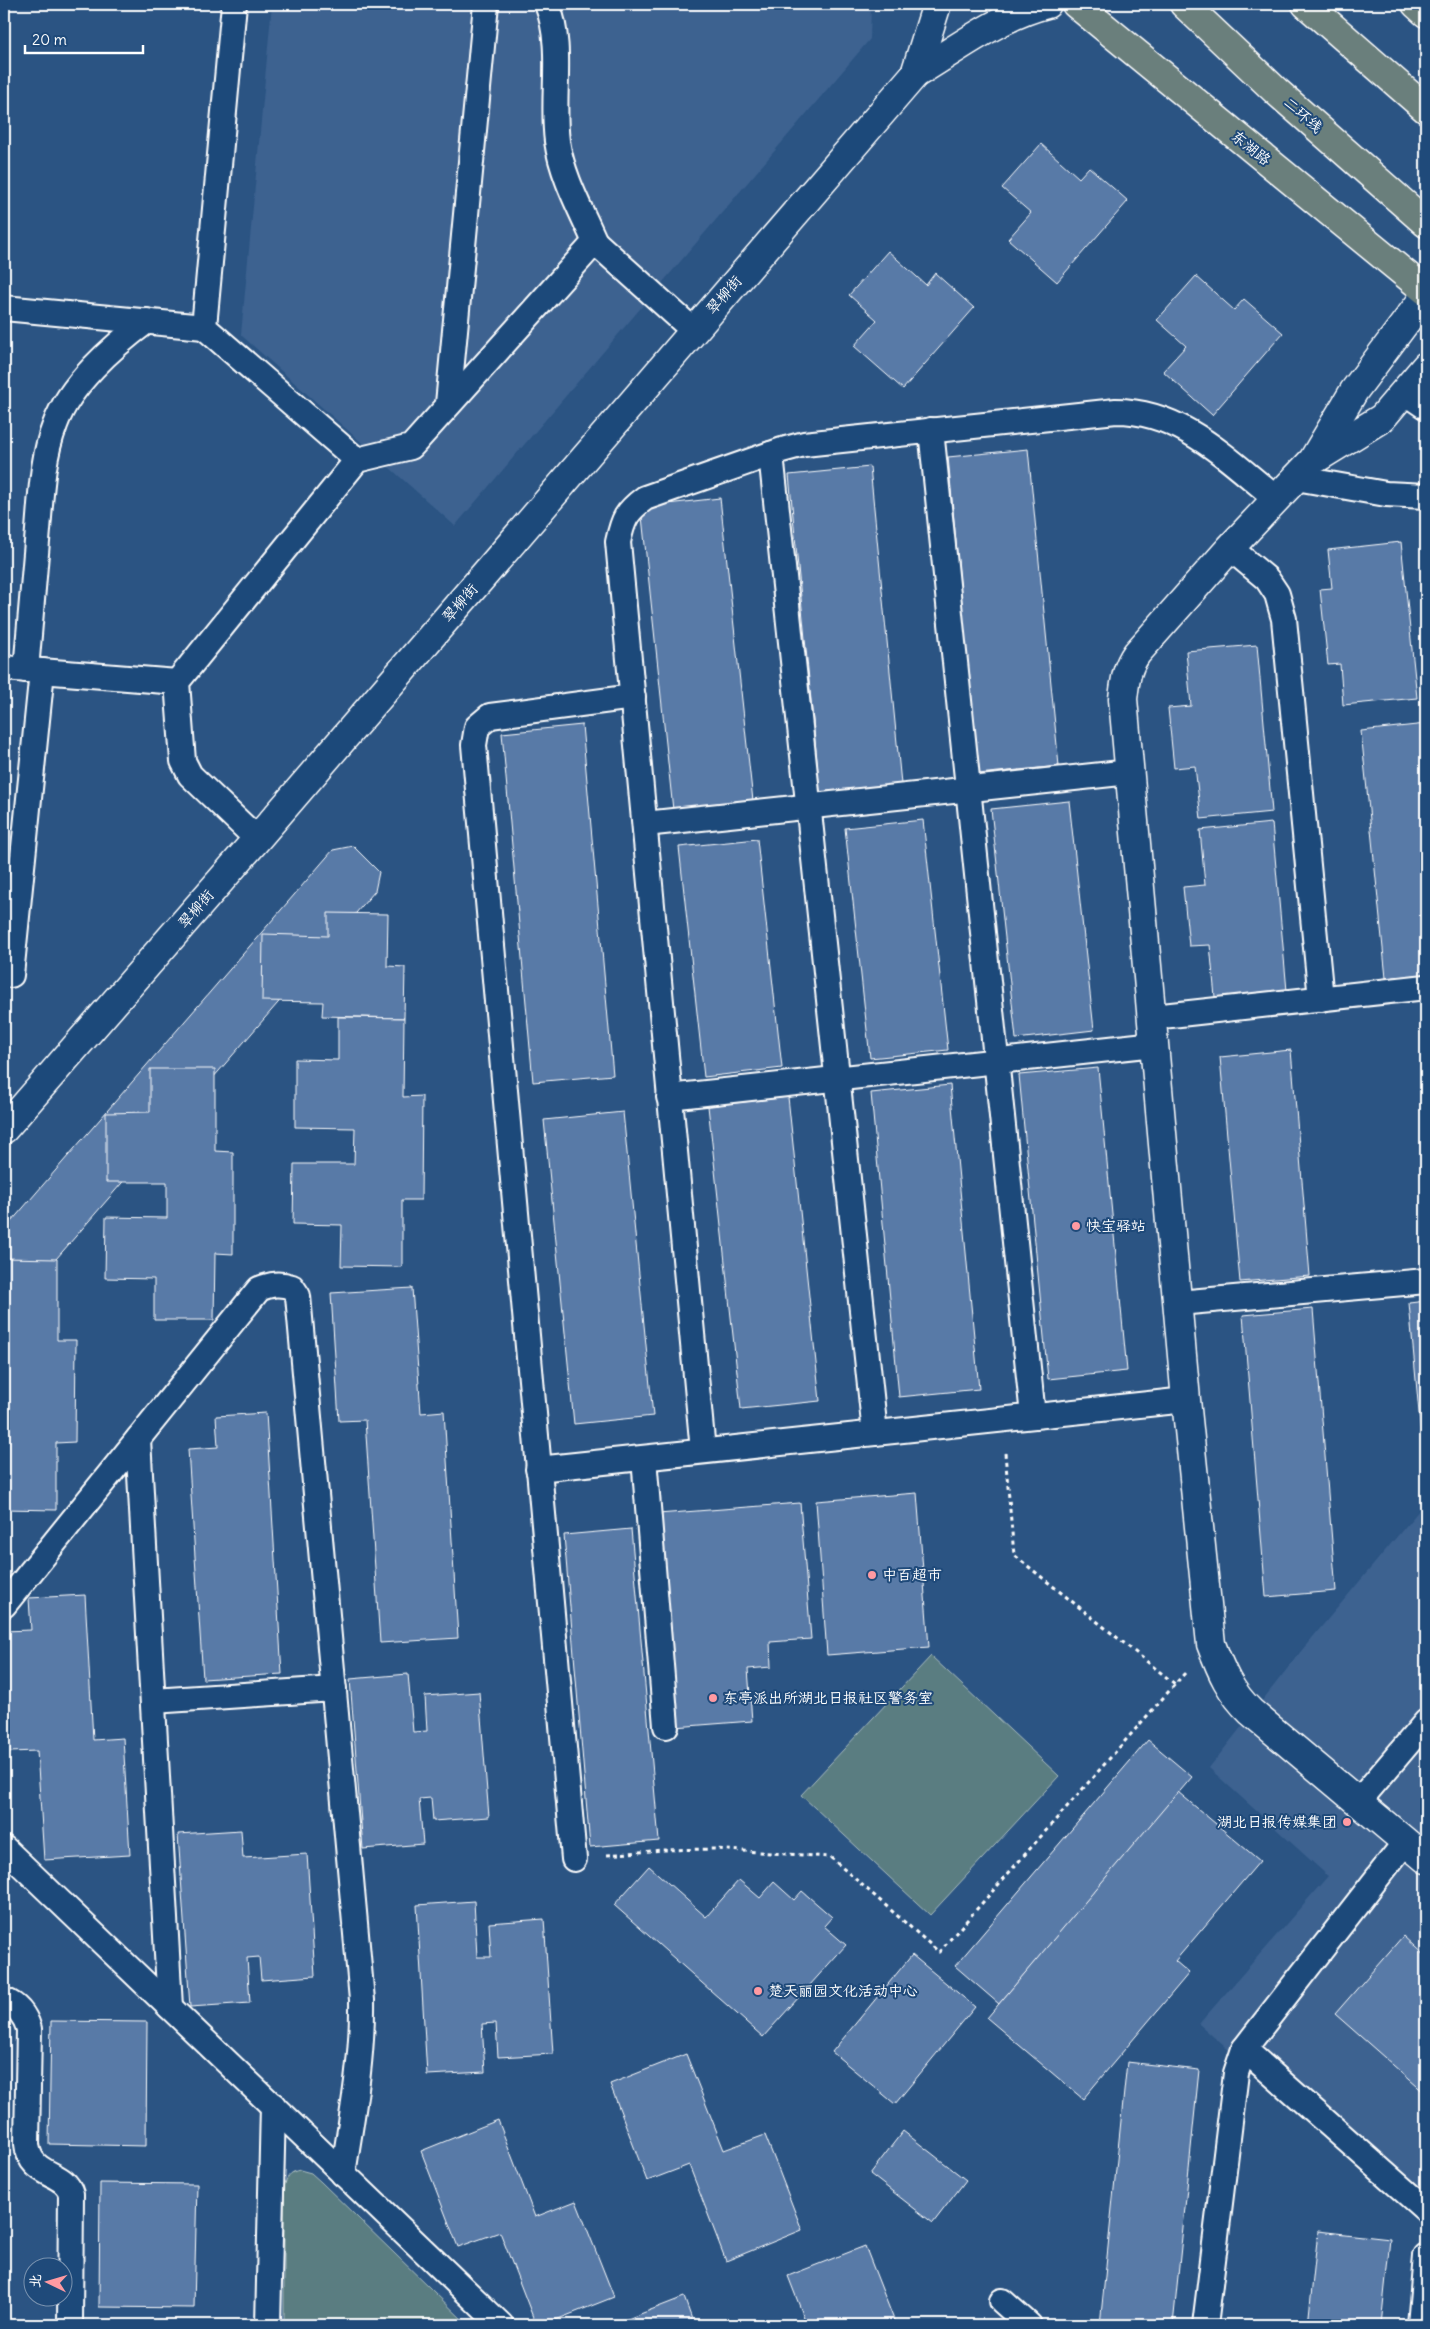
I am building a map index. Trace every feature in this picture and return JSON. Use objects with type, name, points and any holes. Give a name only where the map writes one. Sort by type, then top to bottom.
[{"type":"main road","name":"东湖路","points":[[1076,4],[1426,293]]},
{"type":"main road","name":"二环线","points":[[1184,4],[1276,91],[1426,223]]},
{"type":"main road","points":[[1306,4],[1426,109]]},
{"type":"main road","points":[[1416,4],[1426,13]]},
{"type":"street","points":[[915,74],[937,4]]},
{"type":"street","points":[[915,74],[996,25],[1032,8],[1047,4]]},
{"type":"street","name":"翠柳街","points":[[4,1130],[258,839],[915,74]]},
{"type":"street","points":[[1305,469],[1354,391],[1426,293]]},
{"type":"street","points":[[1426,366],[1382,418],[1305,469],[1230,548],[1130,662],[1125,678],[1123,699],[1186,1400],[1211,1644],[1224,1679],[1236,1697],[1251,1712],[1426,1859]]},
{"type":"lane","points":[[204,327],[234,4]]},
{"type":"lane","points":[[448,404],[486,4]]},
{"type":"lane","points":[[547,4],[555,34],[555,119],[557,143],[563,169],[595,242],[694,331]]},
{"type":"lane","points":[[258,839],[190,775],[183,760],[177,682],[357,460],[411,447],[595,242]]},
{"type":"lane","points":[[4,308],[204,327],[357,460]]},
{"type":"lane","points":[[11,975],[24,670],[42,485],[47,453],[55,424],[90,370],[124,338],[147,321]]},
{"type":"lane","points":[[1404,392],[1426,407]]},
{"type":"lane","points":[[703,1451],[618,542],[623,520],[630,509],[645,498],[804,444],[1116,411],[1143,413],[1182,427],[1200,438],[1276,498]]},
{"type":"lane","points":[[931,430],[1033,1416]]},
{"type":"lane","points":[[771,454],[875,1433]]},
{"type":"lane","points":[[1305,469],[1386,494],[1426,496]]},
{"type":"lane","points":[[1230,548],[1267,579],[1277,594],[1284,619],[1321,999]]},
{"type":"lane","points":[[24,670],[177,682]]},
{"type":"lane","points":[[574,1858],[474,745],[477,727],[483,720],[497,714],[633,696]]},
{"type":"lane","points":[[644,824],[1130,772]]},
{"type":"lane","points":[[1153,1017],[1426,987]]},
{"type":"lane","points":[[669,1096],[1155,1044]]},
{"type":"lane","points":[[1178,1303],[1426,1281]]},
{"type":"lane","points":[[4,1605],[259,1290],[270,1285],[284,1284],[292,1287],[298,1296],[362,2000],[363,2028],[355,2098],[343,2174]]},
{"type":"lane","points":[[538,1469],[1186,1400]]},
{"type":"lane","points":[[138,1440],[170,2007]]},
{"type":"lane","points":[[644,1458],[666,1726]]},
{"type":"lane","points":[[152,1701],[334,1689]]},
{"type":"lane","points":[[1359,1801],[1426,1722]]},
{"type":"lane","points":[[1204,2325],[1236,2073],[1244,2049],[1406,1841]]},
{"type":"lane","points":[[4,1848],[500,2325]]},
{"type":"lane","points":[[4,2000],[15,2006],[23,2014],[29,2029],[27,2144],[30,2160],[42,2171],[66,2184],[71,2194],[70,2325]]},
{"type":"lane","points":[[1244,2049],[1426,2210]]},
{"type":"lane","points":[[268,2325],[273,2105]]},
{"type":"lane","points":[[1420,2325],[1426,2256]]},
{"type":"lane","points":[[1002,2301],[1029,2325]]},
{"type":"path","points":[[1002,1420],[1014,1555],[1175,1684]]},
{"type":"path","points":[[574,1858],[686,1849],[830,1857],[939,1952],[1211,1644]]},
{"type":"shaded area","points":[[272,4],[871,4],[870,39],[455,526],[241,335]]},
{"type":"shaded area","name":"湖北日报传媒集团","points":[[1426,1502],[1426,2224],[1199,2024],[1328,1876],[1209,1768],[1302,1650]]},
{"type":"green space","points":[[931,1656],[1059,1776],[930,1915],[801,1795]]},
{"type":"green space","points":[[300,2170],[311,2173],[321,2182],[468,2325],[284,2325],[284,2187],[289,2176],[293,2172]]},
{"type":"building","points":[[1041,144],[1079,178],[1089,167],[1128,201],[1057,282],[1008,239],[1031,213],[1002,188]]},
{"type":"building","points":[[888,251],[926,285],[935,273],[974,308],[903,389],[854,346],[877,320],[849,295]]},
{"type":"building","points":[[1196,276],[1234,310],[1244,299],[1283,333],[1212,415],[1163,371],[1186,346],[1157,320]]},
{"type":"building","points":[[1028,449],[1059,766],[978,774],[948,457]]},
{"type":"building","points":[[870,467],[901,784],[820,792],[789,475]]},
{"type":"building","points":[[720,498],[753,801],[673,810],[641,507]]},
{"type":"building","points":[[1401,542],[1417,698],[1343,705],[1340,664],[1328,665],[1320,589],[1332,588],[1328,550]]},
{"type":"building","points":[[1257,645],[1272,812],[1201,819],[1195,766],[1174,768],[1168,708],[1191,706],[1186,651]]},
{"type":"building","points":[[1426,724],[1426,974],[1386,978],[1361,731]]},
{"type":"building","points":[[582,725],[613,1075],[533,1082],[502,733]]},
{"type":"building","points":[[1069,801],[1094,1030],[1016,1039],[991,809]]},
{"type":"building","points":[[923,820],[948,1050],[870,1058],[845,828]]},
{"type":"building","points":[[1272,823],[1287,991],[1215,997],[1210,945],[1189,946],[1183,887],[1205,885],[1200,830]]},
{"type":"building","points":[[757,839],[782,1068],[704,1077],[679,847]]},
{"type":"building","points":[[353,846],[379,872],[375,891],[4,1319],[4,1230],[333,850]]},
{"type":"building","points":[[328,913],[388,914],[387,966],[405,967],[404,1018],[322,1016],[323,1002],[262,1001],[263,934],[328,936]]},
{"type":"building","points":[[338,1017],[404,1018],[403,1097],[422,1096],[421,1200],[402,1200],[402,1267],[341,1266],[342,1225],[293,1224],[294,1164],[354,1164],[355,1128],[295,1127],[295,1059],[338,1060]]},
{"type":"building","points":[[1291,1050],[1310,1276],[1240,1282],[1220,1057]]},
{"type":"building","points":[[1098,1068],[1127,1371],[1048,1379],[1019,1075]]},
{"type":"building","points":[[150,1069],[215,1069],[215,1151],[233,1152],[233,1254],[215,1253],[214,1320],[154,1320],[154,1279],[105,1278],[106,1217],[167,1218],[167,1182],[106,1182],[106,1113],[150,1112]]},
{"type":"building","points":[[950,1085],[979,1389],[899,1397],[871,1093]]},
{"type":"building","points":[[788,1097],[820,1401],[741,1409],[708,1106]]},
{"type":"building","points":[[623,1112],[653,1416],[574,1424],[544,1120]]},
{"type":"building","points":[[4,1258],[57,1259],[57,1340],[76,1340],[75,1442],[56,1443],[56,1510],[4,1509],[4,1407],[9,1407],[9,1371],[4,1371]]},
{"type":"building","points":[[412,1288],[421,1413],[444,1411],[458,1638],[380,1643],[365,1420],[339,1421],[331,1293]]},
{"type":"building","points":[[1426,1301],[1426,1435],[1421,1435],[1409,1303]]},
{"type":"building","points":[[1313,1309],[1336,1591],[1266,1597],[1243,1315]]},
{"type":"building","points":[[266,1413],[282,1674],[203,1679],[188,1449],[218,1447],[216,1416]]},
{"type":"building","points":[[917,1493],[929,1647],[827,1655],[816,1501]]},
{"type":"building","points":[[800,1503],[811,1639],[770,1642],[771,1667],[748,1669],[752,1721],[675,1727],[658,1514]]},
{"type":"building","points":[[631,1529],[659,1841],[590,1847],[564,1535]]},
{"type":"building","points":[[85,1595],[93,1740],[123,1738],[130,1855],[44,1860],[37,1751],[10,1752],[4,1631],[31,1630],[29,1598]]},
{"type":"building","points":[[408,1674],[413,1732],[427,1731],[425,1696],[479,1692],[489,1817],[433,1821],[431,1798],[419,1799],[423,1844],[363,1849],[350,1679]]},
{"type":"building","points":[[1148,1740],[1192,1777],[999,2004],[955,1966]]},
{"type":"building","points":[[1178,1792],[1260,1861],[1175,1961],[1189,1973],[1083,2099],[987,2018]]},
{"type":"building","points":[[241,1830],[243,1858],[307,1854],[315,1976],[261,1980],[259,1957],[247,1958],[250,2003],[190,2007],[178,1834]]},
{"type":"building","name":"楚天丽园文化活动中心","points":[[649,1866],[706,1917],[739,1880],[760,1898],[774,1882],[794,1900],[802,1891],[832,1917],[824,1926],[846,1945],[763,2037],[614,1905]]},
{"type":"building","points":[[474,1901],[477,1957],[491,1957],[489,1923],[544,1919],[553,2054],[498,2057],[496,2023],[482,2024],[485,2072],[427,2075],[417,1905]]},
{"type":"building","points":[[1403,1936],[1426,1957],[1426,2094],[1335,2014]]},
{"type":"building","points":[[912,1955],[975,2007],[895,2104],[832,2052]]},
{"type":"building","points":[[51,2021],[147,2022],[146,2146],[49,2144]]},
{"type":"building","points":[[686,2054],[724,2150],[765,2135],[802,2230],[726,2261],[689,2165],[647,2181],[610,2084]]},
{"type":"building","points":[[1127,2062],[1199,2070],[1173,2325],[1100,2325]]},
{"type":"building","points":[[498,2120],[535,2217],[576,2201],[614,2297],[543,2325],[536,2325],[500,2232],[458,2247],[421,2151]]},
{"type":"building","points":[[903,2131],[966,2180],[933,2223],[870,2174]]},
{"type":"building","points":[[100,2183],[197,2184],[194,2308],[99,2307]]},
{"type":"building","points":[[1318,2231],[1390,2239],[1381,2325],[1308,2325]]},
{"type":"building","points":[[865,2246],[896,2325],[807,2325],[788,2276]]},
{"type":"building","points":[[684,2297],[694,2325],[612,2325]]},
{"type":"place","name":"快宝驿站","points":[[1076,1226]]},
{"type":"place","name":"中百超市","points":[[872,1575]]},
{"type":"place","name":"东亭派出所湖北日报社区警务室","points":[[713,1698]]},
{"type":"place","name":"湖北日报传媒集团","points":[[1347,1822]]},
{"type":"place","name":"楚天丽园文化活动中心","points":[[758,1991]]}]
